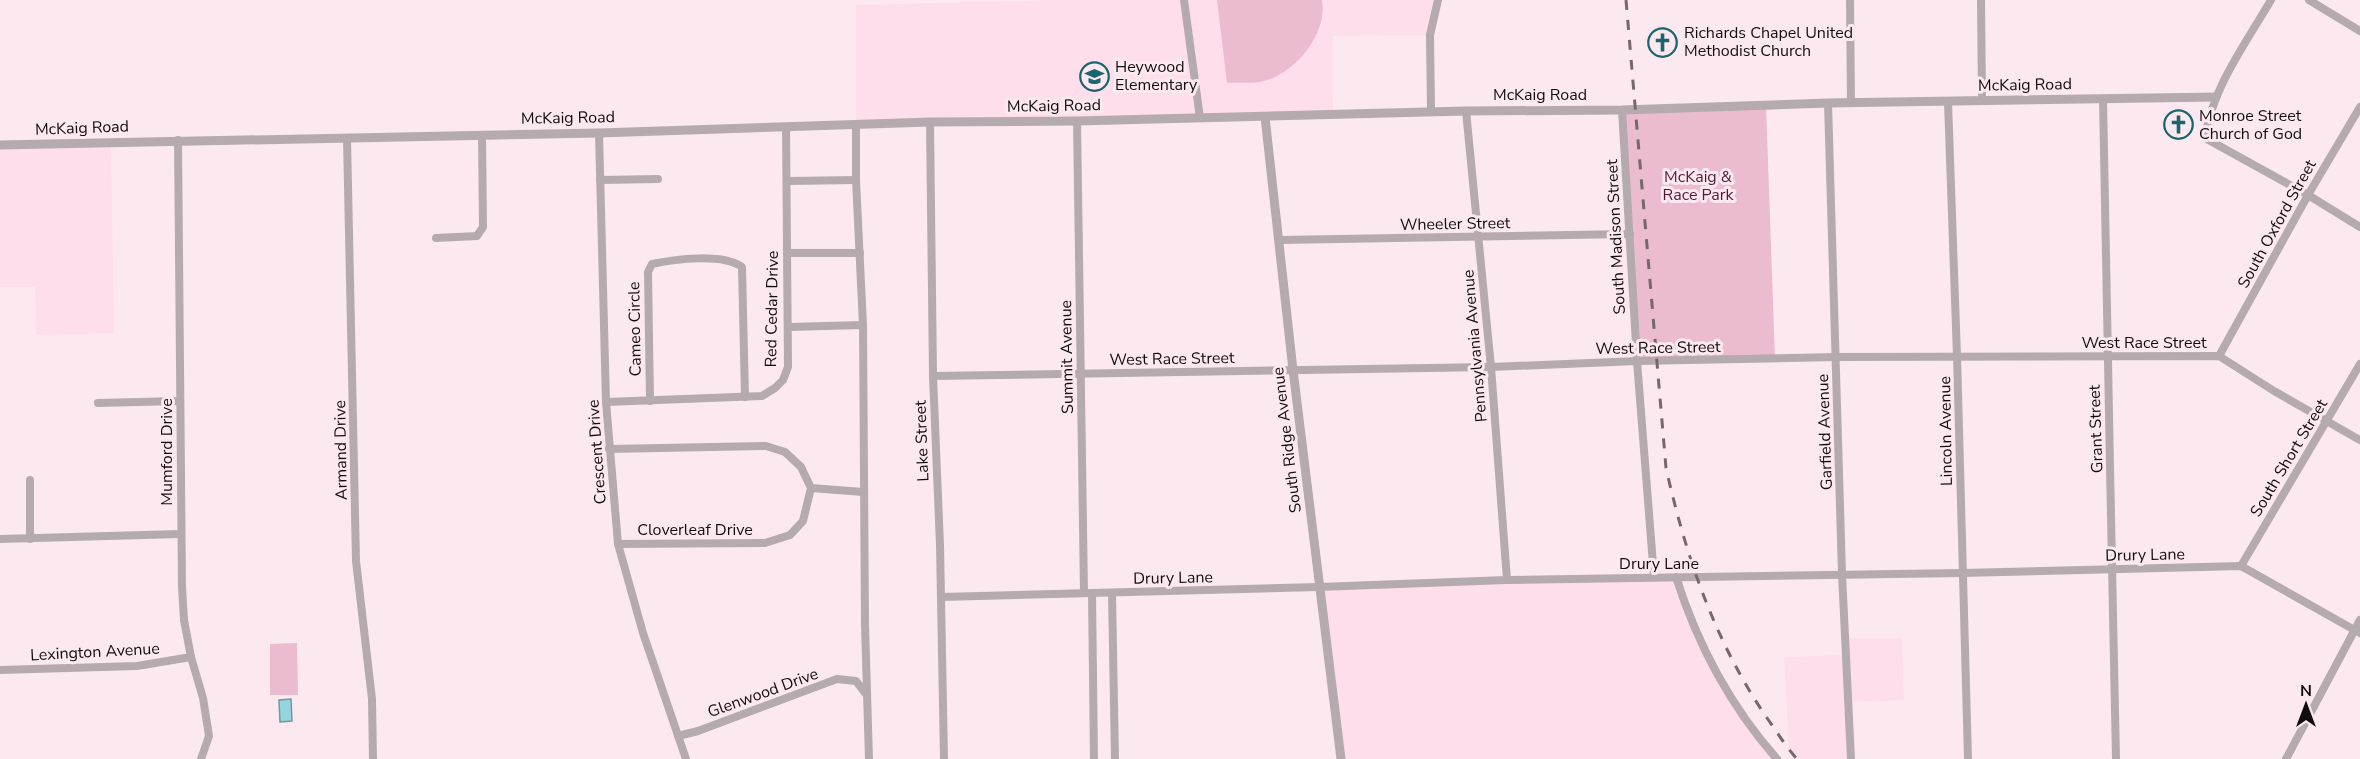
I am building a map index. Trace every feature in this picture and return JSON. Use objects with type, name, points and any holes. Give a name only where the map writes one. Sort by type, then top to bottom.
[{"type":"street","points":[[1184,0],[1200,118]]},
{"type":"street","points":[[1431,112],[1430,35],[1438,0]]},
{"type":"street","points":[[1850,0],[1851,104]]},
{"type":"street","points":[[1981,0],[1982,101]]},
{"type":"street","points":[[2271,0],[2216,97],[2208,117],[2205,138],[2308,195],[2360,227]]},
{"type":"street","points":[[2309,0],[2360,31]]},
{"type":"street","name":"McKaig Road","points":[[0,145],[599,133],[930,122],[1077,121],[1466,111],[1622,110],[2216,97]]},
{"type":"street","name":"Grant Street","points":[[2103,99],[2106,356],[2116,759]]},
{"type":"street","name":"Lincoln Avenue","points":[[1947,102],[1957,356],[1968,759]]},
{"type":"street","name":"Garfield Avenue","points":[[1828,104],[1842,574],[1851,759]]},
{"type":"street","name":"South Oxford Street","points":[[2218,356],[2360,107]]},
{"type":"street","name":"South Madison Street","points":[[1622,110],[1637,361],[1654,578]]},
{"type":"street","name":"Pennsylvania Avenue","points":[[1466,111],[1491,367],[1507,580]]},
{"type":"street","name":"South Ridge Avenue","points":[[1265,117],[1293,370],[1341,759]]},
{"type":"street","name":"Summit Avenue","points":[[1077,121],[1081,375],[1094,759]]},
{"type":"street","name":"Lake Street","points":[[930,122],[933,376],[944,759]]},
{"type":"street","points":[[856,125],[856,180],[863,325],[863,492],[868,759]]},
{"type":"street","name":"Red Cedar Drive","points":[[606,402],[762,396],[776,388],[783,380],[788,367],[789,327],[786,128]]},
{"type":"street","name":"Crescent Drive","points":[[599,133],[606,402],[618,544],[643,633],[686,759]]},
{"type":"street","points":[[436,238],[477,236],[483,227],[482,135]]},
{"type":"street","name":"Armand Drive","points":[[348,139],[356,561],[372,699],[373,759]]},
{"type":"street","name":"Mumford Drive","points":[[178,140],[180,534],[184,620],[191,657],[203,698],[209,736],[201,759]]},
{"type":"street","points":[[600,180],[658,179]]},
{"type":"street","points":[[788,181],[856,180]]},
{"type":"street","name":"Wheeler Street","points":[[1280,240],[1630,234]]},
{"type":"street","points":[[787,253],[860,253]]},
{"type":"street","name":"Cameo Circle","points":[[650,401],[648,272],[652,264],[666,261],[725,259],[742,267],[745,397]]},
{"type":"street","points":[[789,327],[863,325]]},
{"type":"street","name":"West Race Street","points":[[933,376],[1491,367],[1836,357],[2218,356],[2360,440]]},
{"type":"street","name":"South Short Street","points":[[2241,566],[2360,364]]},
{"type":"street","points":[[98,403],[180,401]]},
{"type":"street","points":[[609,449],[766,446],[785,452],[793,459],[801,467],[811,488],[863,492]]},
{"type":"street","points":[[30,480],[30,538]]},
{"type":"street","name":"Cloverleaf Drive","points":[[618,544],[765,543],[790,535],[803,521],[811,488]]},
{"type":"street","points":[[0,539],[180,534]]},
{"type":"street","points":[[2241,566],[2357,631]]},
{"type":"street","name":"Drury Lane","points":[[941,597],[1507,580],[2241,566]]},
{"type":"street","points":[[1676,577],[1689,616],[1708,655],[1739,709],[1777,759]]},
{"type":"street","points":[[1112,592],[1115,759]]},
{"type":"street","points":[[2286,759],[2357,631],[2360,620]]},
{"type":"street","name":"Lexington Avenue","points":[[0,670],[137,666],[191,657]]},
{"type":"street","name":"Glenwood Drive","points":[[678,736],[698,731],[837,679],[856,681],[866,694]]},
{"type":"shaded area","name":"Heywood Elementary","points":[[1055,0],[1438,0],[1430,35],[1333,36],[1333,115],[856,125],[856,5]]},
{"type":"shaded area","points":[[111,142],[114,333],[36,335],[35,287],[0,287],[0,145]]},
{"type":"shaded area","points":[[1676,577],[1689,616],[1739,709],[1777,759],[1341,759],[1319,587]]},
{"type":"shaded area","points":[[1845,638],[1902,638],[1904,700],[1848,702],[1851,759],[1797,759],[1789,750],[1784,657],[1846,655]]},
{"type":"green space","points":[[1217,0],[1322,0],[1323,13],[1315,38],[1298,61],[1287,70],[1264,81],[1227,83]]},
{"type":"green space","name":"McKaig & Race Park","points":[[1766,105],[1775,359],[1637,361],[1622,110]]},
{"type":"green space","points":[[297,643],[298,695],[270,695],[270,644]]},
{"type":"water","points":[[291,699],[292,721],[280,722],[279,700]]},
{"type":"railway","points":[[1626,0],[1666,468],[1693,566],[1717,629],[1749,689],[1797,759]]},
{"type":"place","name":"Richards Chapel United Methodist Church","points":[[1663,42]]},
{"type":"place","name":"Heywood Elementary","points":[[1094,76]]},
{"type":"place","name":"Monroe Street Church of God","points":[[2178,125]]}]
